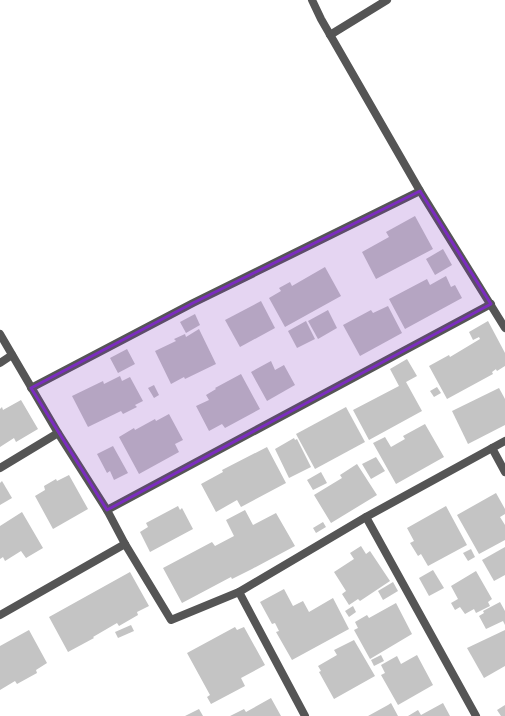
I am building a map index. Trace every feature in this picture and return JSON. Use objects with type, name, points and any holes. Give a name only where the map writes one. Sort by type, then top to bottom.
[{"type":"street","points":[[312,0],[330,35],[420,191],[505,328]]},
{"type":"street","points":[[330,35],[387,0]]},
{"type":"street","points":[[31,388],[193,303],[420,191]]},
{"type":"street","points":[[107,510],[491,304]]},
{"type":"street","points":[[0,334],[31,388],[107,510],[125,544],[171,620],[239,592],[366,517],[505,441]]},
{"type":"street","points":[[0,363],[12,355]]},
{"type":"street","points":[[0,468],[58,432]]},
{"type":"street","points":[[492,448],[505,472]]},
{"type":"street","points":[[366,517],[476,716]]},
{"type":"street","points":[[0,615],[125,544]]},
{"type":"street","points":[[239,592],[305,716]]},
{"type":"highlighted area","points":[[420,191],[491,304],[107,510],[31,388],[193,303]]},
{"type":"building","points":[[415,216],[433,249],[376,279],[362,252],[389,237],[386,232]]},
{"type":"building","points":[[443,249],[452,265],[435,275],[426,259]]},
{"type":"building","points":[[325,267],[341,296],[285,327],[269,298],[281,291],[279,288],[290,282],[292,286]]},
{"type":"building","points":[[446,276],[451,287],[455,285],[462,298],[405,329],[389,299],[427,279],[430,285]]},
{"type":"building","points":[[261,301],[275,328],[240,347],[225,320]]},
{"type":"building","points":[[388,306],[402,333],[360,356],[343,325],[371,310],[373,313]]},
{"type":"building","points":[[328,310],[337,328],[318,339],[308,321]]},
{"type":"building","points":[[195,314],[200,325],[186,333],[180,322]]},
{"type":"building","points":[[306,321],[315,339],[297,348],[288,331]]},
{"type":"building","points":[[488,321],[505,353],[505,366],[497,371],[496,369],[492,372],[493,374],[447,399],[429,366],[449,355],[450,357],[480,339],[479,337],[473,340],[469,332]]},
{"type":"building","points":[[199,329],[216,364],[171,384],[155,351],[176,341],[174,339],[185,334],[186,337]]},
{"type":"building","points":[[127,349],[135,364],[118,373],[110,358]]},
{"type":"building","points":[[407,359],[417,376],[406,382],[422,411],[369,440],[353,410],[399,386],[390,369]]},
{"type":"building","points":[[271,361],[275,370],[284,365],[295,385],[267,401],[251,372]]},
{"type":"building","points":[[241,374],[260,409],[225,428],[222,424],[209,431],[196,406],[209,400],[206,395],[216,389],[215,388]]},
{"type":"building","points":[[120,376],[122,381],[130,377],[143,401],[135,405],[137,407],[123,414],[121,411],[88,427],[72,396],[103,381],[104,384]]},
{"type":"building","points":[[154,385],[159,395],[154,398],[148,388]]},
{"type":"building","points":[[437,387],[441,393],[434,397],[430,391]]},
{"type":"building","points":[[499,388],[505,399],[505,425],[468,444],[452,411]]},
{"type":"building","points":[[21,400],[38,429],[16,442],[14,438],[0,447],[0,409],[2,407],[3,410]]},
{"type":"building","points":[[346,407],[365,442],[315,469],[296,434]]},
{"type":"building","points":[[169,414],[183,440],[175,444],[179,452],[139,474],[119,437],[134,428],[135,430],[155,419],[156,421]]},
{"type":"building","points":[[425,424],[444,457],[396,484],[373,443],[385,437],[391,447],[405,439],[403,436]]},
{"type":"building","points":[[294,438],[295,440],[297,439],[311,467],[289,478],[275,449]]},
{"type":"building","points":[[113,446],[128,473],[114,480],[110,471],[107,473],[97,454]]},
{"type":"building","points":[[267,447],[286,483],[241,507],[237,500],[216,512],[201,484],[223,472],[222,470]]},
{"type":"building","points":[[376,457],[385,471],[371,479],[362,464]]},
{"type":"building","points":[[357,464],[377,495],[331,523],[314,495],[342,478],[340,475]]},
{"type":"building","points":[[321,472],[327,483],[313,490],[307,480]]},
{"type":"building","points":[[69,475],[88,509],[53,529],[35,496],[45,490],[44,486],[56,479],[57,481]]},
{"type":"building","points":[[2,481],[12,498],[0,505],[0,483]]},
{"type":"building","points":[[496,493],[505,509],[505,514],[500,517],[505,525],[505,540],[479,554],[457,515]]},
{"type":"building","points":[[178,506],[180,510],[182,508],[193,529],[150,552],[140,532],[148,527],[146,523]]},
{"type":"building","points":[[446,506],[467,545],[428,566],[421,554],[418,556],[410,543],[414,541],[407,528]]},
{"type":"building","points":[[245,510],[253,525],[276,513],[295,546],[182,603],[163,568],[212,542],[215,546],[234,536],[226,520]]},
{"type":"building","points":[[22,512],[43,548],[26,558],[21,551],[5,561],[3,557],[0,559],[0,526]]},
{"type":"building","points":[[323,522],[326,527],[316,533],[313,528]]},
{"type":"building","points":[[361,546],[366,554],[370,551],[390,581],[360,601],[358,599],[349,605],[342,594],[346,591],[334,572],[354,559],[350,553]]},
{"type":"building","points":[[505,547],[505,575],[494,581],[482,560]]},
{"type":"building","points":[[471,549],[475,557],[468,561],[463,553]]},
{"type":"building","points":[[433,570],[444,588],[429,596],[419,578]]},
{"type":"building","points":[[476,571],[492,599],[488,602],[490,606],[476,613],[474,609],[465,614],[460,607],[455,610],[451,603],[458,599],[451,586]]},
{"type":"building","points":[[130,572],[149,606],[137,612],[138,615],[119,626],[117,623],[68,652],[49,617]]},
{"type":"building","points":[[393,582],[398,591],[383,600],[378,591]]},
{"type":"building","points":[[284,589],[293,606],[303,601],[309,612],[333,598],[349,629],[292,660],[276,632],[279,631],[275,623],[272,624],[260,602]]},
{"type":"building","points":[[500,602],[505,611],[505,625],[503,621],[486,629],[479,616],[484,613],[483,611]]},
{"type":"building","points":[[396,603],[412,634],[370,659],[354,630],[358,628],[355,622],[367,615],[369,618]]},
{"type":"building","points":[[353,606],[356,612],[349,617],[345,611]]},
{"type":"building","points":[[131,625],[134,631],[118,638],[115,632]]},
{"type":"building","points":[[235,627],[237,630],[244,627],[265,665],[241,678],[245,686],[211,704],[207,697],[210,695],[187,653]]},
{"type":"building","points":[[29,630],[47,663],[36,670],[37,673],[17,684],[15,681],[0,690],[0,646]]},
{"type":"building","points":[[505,630],[505,666],[484,678],[467,648]]},
{"type":"building","points":[[354,640],[375,676],[334,699],[319,672],[321,671],[318,666],[337,655],[334,650]]},
{"type":"building","points":[[381,655],[384,661],[374,666],[371,660]]},
{"type":"building","points":[[417,655],[433,685],[398,705],[381,675],[385,673],[381,665],[397,656],[401,664]]},
{"type":"building","points":[[271,698],[281,716],[230,716],[244,709],[246,712]]},
{"type":"building","points":[[391,703],[398,716],[368,716],[388,705]]},
{"type":"building","points":[[443,703],[450,716],[408,716],[418,710],[421,715]]},
{"type":"building","points":[[505,705],[505,716],[501,716],[497,710]]},
{"type":"building","points":[[199,709],[203,716],[185,716]]}]
